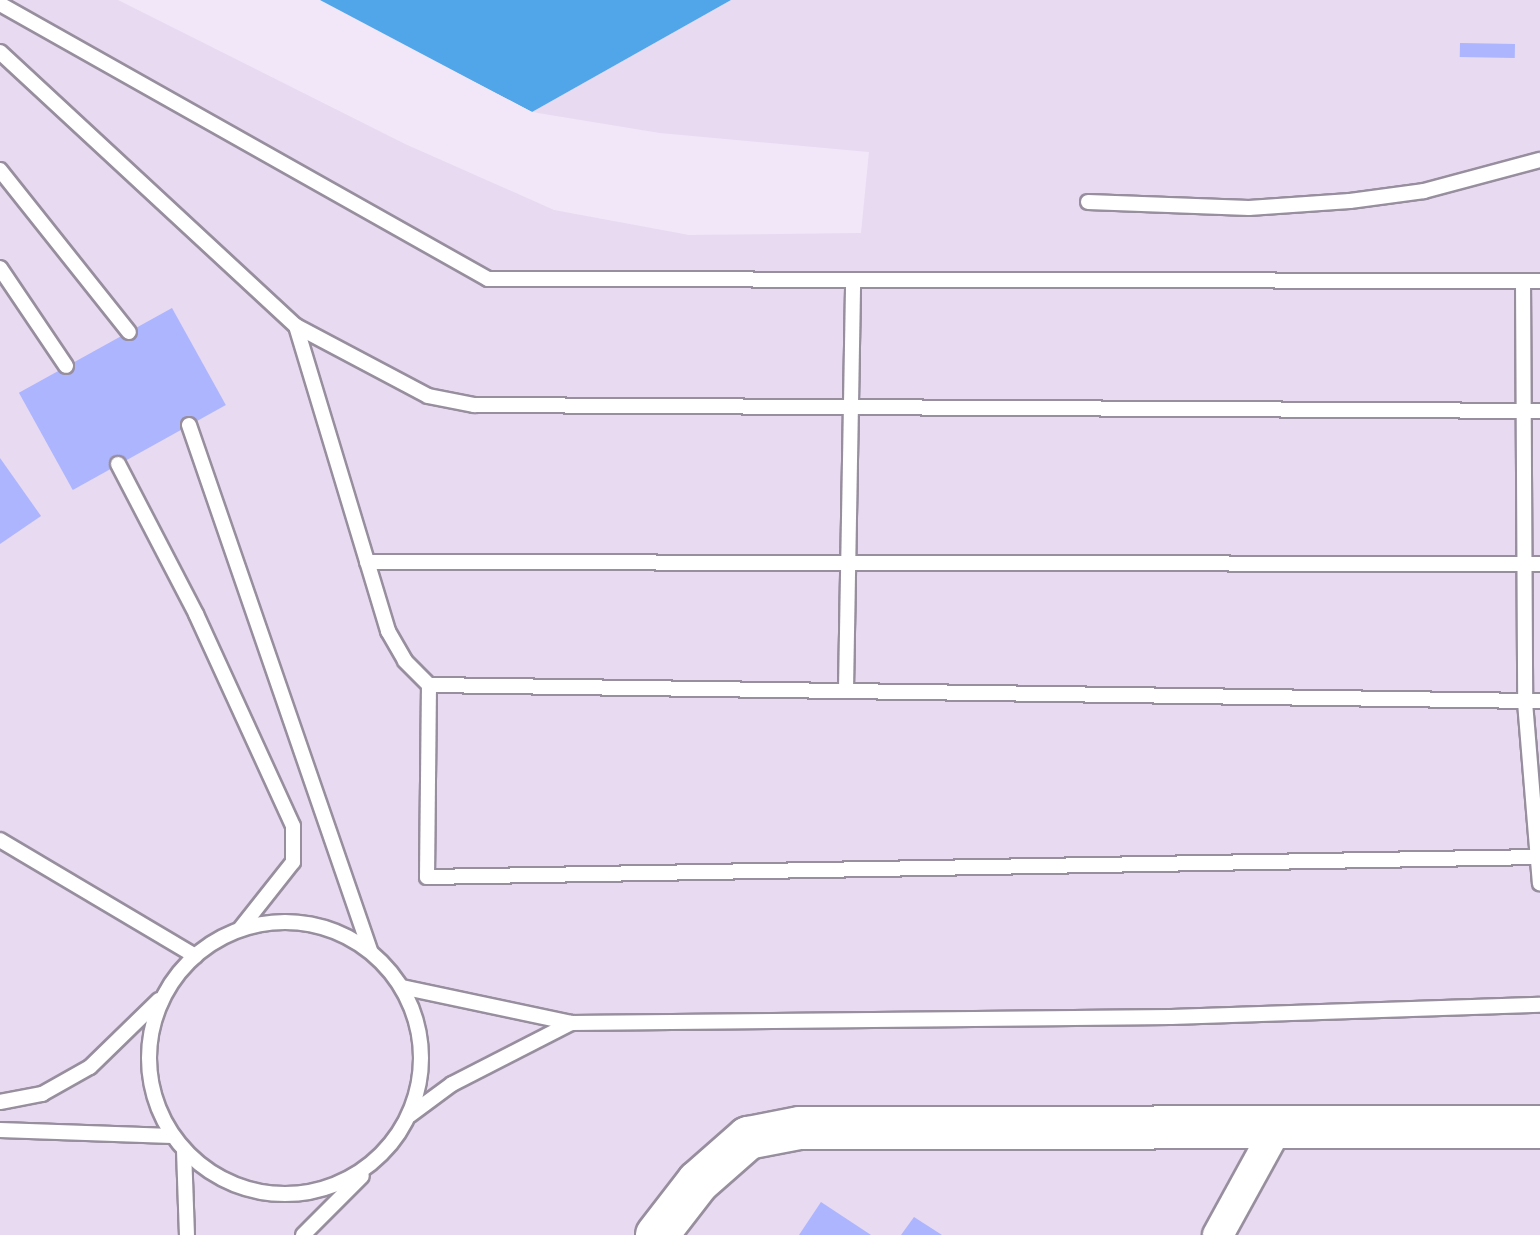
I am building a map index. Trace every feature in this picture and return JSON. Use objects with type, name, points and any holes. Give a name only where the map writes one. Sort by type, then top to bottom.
[{"type":"main road","points":[[657,1235],[698,1182],[748,1138],[800,1128],[1279,1124],[1540,1127]]},
{"type":"street","points":[[1218,1235],[1279,1124]]},
{"type":"lane","points":[[0,4],[488,279],[1540,281]]},
{"type":"lane","points":[[0,52],[296,326],[428,396],[474,405],[1533,411]]},
{"type":"lane","points":[[1088,202],[1249,208],[1350,201],[1424,191],[1540,160]]},
{"type":"lane","points":[[0,170],[129,332]]},
{"type":"lane","points":[[0,268],[66,366]]},
{"type":"lane","points":[[1523,281],[1533,411],[1521,564],[1532,702],[1540,883]]},
{"type":"lane","points":[[846,690],[853,282]]},
{"type":"lane","points":[[296,326],[388,631],[405,661],[429,685],[1532,702]]},
{"type":"lane","points":[[189,425],[370,950],[402,987],[421,1035],[422,1076],[410,1115]]},
{"type":"lane","points":[[118,464],[196,614],[293,826],[293,862],[240,929]]},
{"type":"lane","points":[[367,562],[1540,564]]},
{"type":"lane","points":[[429,685],[427,877],[1537,857]]},
{"type":"lane","points":[[0,840],[195,956]]},
{"type":"lane","points":[[0,1102],[42,1094],[90,1067],[163,997],[195,956],[240,929],[278,922],[318,925],[370,950]]},
{"type":"lane","points":[[402,987],[571,1023],[1171,1017],[1540,1005]]},
{"type":"lane","points":[[163,997],[151,1032],[148,1068],[156,1104],[172,1136],[184,1150],[217,1176],[277,1194],[340,1183],[376,1161]]},
{"type":"lane","points":[[303,1235],[376,1161],[410,1115],[452,1084],[571,1023]]},
{"type":"lane","points":[[0,1130],[172,1136]]},
{"type":"lane","points":[[184,1150],[187,1235]]},
{"type":"shaded area","points":[[0,0],[118,0],[405,144],[554,210],[689,235],[861,233],[869,152],[660,133],[532,112],[731,0],[1540,0],[1540,1235],[0,1235]]},
{"type":"water","points":[[320,0],[731,0],[532,112]]},
{"type":"pier","points":[[316,0],[532,112],[538,113],[530,115]]},
{"type":"building","points":[[1460,43],[1515,44],[1515,58],[1460,57]]},
{"type":"building","points":[[172,308],[226,405],[73,490],[19,393]]},
{"type":"building","points":[[0,458],[41,516],[0,544]]},
{"type":"building","points":[[821,1202],[871,1235],[799,1235]]},
{"type":"building","points":[[914,1217],[942,1235],[901,1235]]}]
